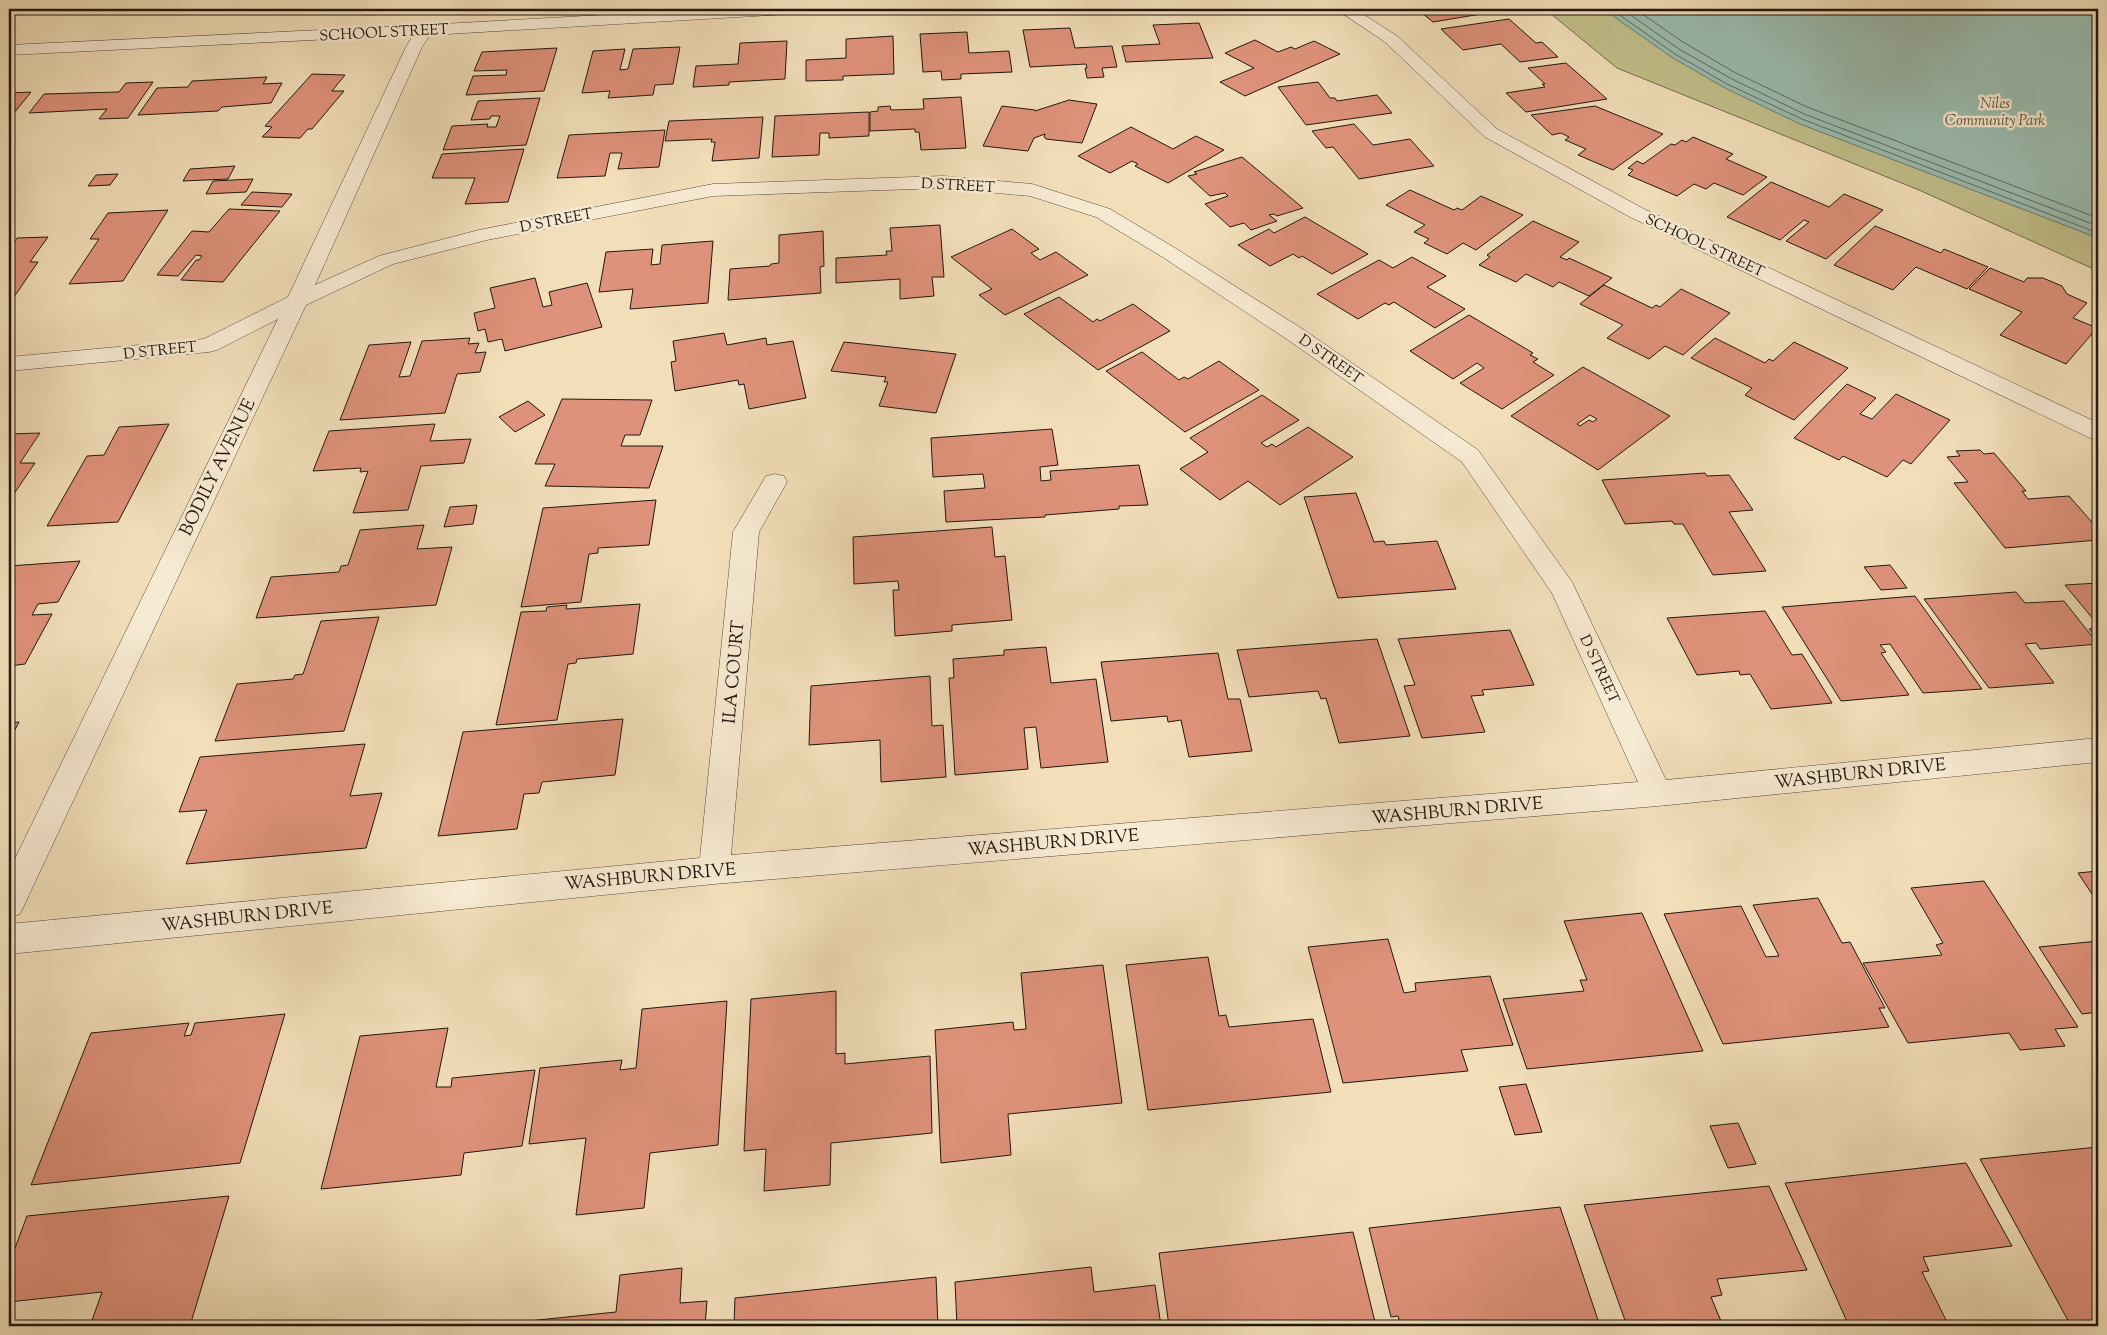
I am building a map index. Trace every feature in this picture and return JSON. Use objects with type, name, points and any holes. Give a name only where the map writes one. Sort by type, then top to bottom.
[{"type":"street","name":"SCHOOL STREET","points":[[9,50],[425,30],[789,9]]},
{"type":"street","name":"SCHOOL STREET","points":[[1344,9],[1391,39],[1490,132],[1637,213],[2098,432]]},
{"type":"street","name":"BODILY AVENUE","points":[[9,904],[297,301],[414,47],[425,30]]},
{"type":"street","name":"D STREET","points":[[9,364],[208,345],[386,260],[486,234],[713,190],[943,182],[1032,190],[1103,213],[1168,252],[1296,335],[1470,456],[1563,589],[1658,793]]},
{"type":"street","name":"ILA COURT","points":[[714,870],[746,532],[775,482]]},
{"type":"street","name":"WASHBURN DRIVE","points":[[9,939],[714,870],[1658,793],[2098,750]]},
{"type":"green space","points":[[375,9],[513,9],[366,15]]},
{"type":"green space","name":"Niles Community Park","points":[[1545,9],[2098,9],[2098,271],[1919,190],[1617,68]]},
{"type":"water","name":"Niles Community Park","points":[[1603,9],[2098,9],[2098,238],[1800,124],[1725,88],[1673,58]]},
{"type":"building","points":[[1417,9],[1511,9],[1433,22]]},
{"type":"building","points":[[1509,19],[1536,43],[1542,42],[1558,57],[1520,62],[1501,44],[1463,50],[1441,29]]},
{"type":"building","points":[[1199,23],[1213,58],[1126,62],[1122,46],[1160,44],[1153,25]]},
{"type":"building","points":[[1070,28],[1075,48],[1112,46],[1117,67],[1102,68],[1104,77],[1087,78],[1086,64],[1030,67],[1023,30]]},
{"type":"building","points":[[967,32],[969,53],[1009,51],[1012,72],[961,74],[961,79],[942,80],[941,71],[923,72],[920,34]]},
{"type":"building","points":[[893,36],[894,74],[843,76],[843,80],[806,81],[806,60],[846,58],[846,39]]},
{"type":"building","points":[[1255,40],[1278,52],[1291,47],[1295,49],[1314,41],[1340,54],[1245,96],[1220,82],[1254,68],[1225,53]]},
{"type":"building","points":[[787,41],[785,79],[729,82],[729,85],[693,87],[696,66],[738,64],[740,43]]},
{"type":"building","points":[[680,47],[673,84],[655,85],[653,95],[608,98],[610,91],[582,93],[593,51],[625,49],[620,70],[628,69],[633,49]]},
{"type":"building","points":[[557,48],[544,91],[466,95],[473,76],[506,75],[507,70],[474,71],[482,52]]},
{"type":"building","points":[[1566,63],[1607,99],[1526,112],[1506,93],[1545,87],[1542,84],[1545,84],[1528,68]]},
{"type":"building","points":[[312,74],[345,75],[332,91],[344,91],[312,129],[308,129],[300,138],[262,137],[272,127],[265,126]]},
{"type":"building","points":[[267,77],[263,84],[282,83],[271,103],[222,107],[218,111],[138,115],[157,88],[188,87],[192,81]]},
{"type":"building","points":[[153,82],[128,118],[99,119],[107,109],[29,113],[44,94],[119,92],[126,83]]},
{"type":"building","points":[[1318,82],[1330,98],[1335,98],[1337,101],[1377,95],[1392,113],[1306,125],[1278,87]]},
{"type":"building","points":[[31,92],[14,113],[9,113],[9,93]]},
{"type":"building","points":[[961,97],[966,148],[921,150],[919,132],[915,132],[915,129],[870,131],[870,112],[878,111],[878,107],[890,106],[891,110],[924,109],[923,99]]},
{"type":"building","points":[[540,98],[526,145],[443,150],[452,126],[488,124],[487,127],[496,127],[500,116],[491,116],[490,119],[471,120],[478,101]]},
{"type":"building","points":[[1069,100],[1097,104],[1082,143],[1046,139],[1044,137],[1045,134],[1034,138],[1028,151],[983,146],[1002,106],[1035,111]]},
{"type":"building","points":[[1595,106],[1663,134],[1613,170],[1578,155],[1586,149],[1565,140],[1569,137],[1561,133],[1552,135],[1531,115]]},
{"type":"building","points":[[869,112],[869,136],[829,138],[829,133],[820,133],[819,155],[772,157],[775,116]]},
{"type":"building","points":[[763,117],[759,158],[712,161],[715,142],[711,142],[712,139],[665,141],[669,121]]},
{"type":"building","points":[[1354,124],[1373,145],[1410,139],[1434,166],[1359,179],[1333,147],[1326,148],[1312,131]]},
{"type":"building","points":[[1131,127],[1173,149],[1196,136],[1224,150],[1168,183],[1135,166],[1138,164],[1132,161],[1110,173],[1078,156]]},
{"type":"building","points":[[665,130],[659,167],[618,169],[622,153],[610,153],[605,176],[557,178],[569,135]]},
{"type":"building","points":[[1693,137],[1733,154],[1726,159],[1767,177],[1743,195],[1714,183],[1706,189],[1694,184],[1677,196],[1628,175],[1633,170],[1628,168],[1637,161],[1643,164],[1671,144],[1675,145],[1682,140],[1686,142]]},
{"type":"building","points":[[524,149],[508,202],[465,204],[475,178],[432,178],[442,154]]},
{"type":"building","points":[[1242,157],[1303,208],[1277,216],[1274,214],[1269,215],[1277,221],[1251,230],[1244,223],[1230,227],[1205,204],[1228,196],[1225,193],[1210,196],[1188,176],[1197,174],[1194,172]]},
{"type":"building","points":[[235,166],[228,179],[183,181],[190,169]]},
{"type":"building","points":[[118,174],[110,185],[88,186],[96,175]]},
{"type":"building","points":[[253,179],[246,192],[206,194],[213,181]]},
{"type":"building","points":[[1771,182],[1829,207],[1844,194],[1883,210],[1826,259],[1786,241],[1809,222],[1804,220],[1780,240],[1727,217]]},
{"type":"building","points":[[1410,190],[1454,210],[1457,208],[1462,210],[1481,196],[1523,215],[1476,250],[1463,243],[1447,254],[1424,243],[1429,239],[1414,232],[1425,225],[1386,205]]},
{"type":"building","points":[[252,192],[292,194],[282,207],[241,205]]},
{"type":"building","points":[[229,209],[280,211],[223,282],[181,280],[196,260],[199,260],[202,256],[196,255],[178,276],[157,275],[192,231],[209,232]]},
{"type":"building","points":[[168,210],[123,281],[69,284],[99,239],[90,239],[108,213]]},
{"type":"building","points":[[1305,217],[1368,254],[1332,274],[1302,256],[1299,258],[1293,254],[1270,266],[1238,245],[1269,229],[1274,233]]},
{"type":"building","points":[[1533,221],[1579,242],[1560,257],[1567,260],[1569,258],[1612,278],[1589,296],[1559,282],[1553,287],[1526,274],[1516,282],[1479,265],[1490,257],[1487,255]]},
{"type":"building","points":[[940,225],[944,277],[932,277],[934,296],[900,299],[900,279],[836,283],[836,258],[887,255],[886,251],[892,251],[890,228]]},
{"type":"building","points":[[1875,226],[1941,253],[1944,249],[1988,267],[1967,289],[1916,267],[1893,290],[1834,265]]},
{"type":"building","points":[[1012,229],[1039,249],[1031,253],[1040,260],[1056,252],[1088,275],[1005,315],[979,295],[992,289],[951,257]]},
{"type":"building","points":[[823,231],[824,266],[820,267],[821,293],[728,300],[730,269],[770,266],[771,264],[779,263],[779,235]]},
{"type":"building","points":[[48,237],[30,262],[38,262],[14,297],[9,297],[9,250],[17,238]]},
{"type":"building","points":[[713,241],[708,303],[630,309],[633,289],[599,292],[606,252],[653,249],[651,265],[660,264],[662,245]]},
{"type":"building","points":[[1412,257],[1446,276],[1427,287],[1465,309],[1435,328],[1394,302],[1389,305],[1385,303],[1358,319],[1317,294],[1379,260],[1393,268]]},
{"type":"building","points":[[1990,268],[2024,282],[2027,278],[2043,278],[2062,286],[2067,294],[2087,303],[2073,318],[2097,328],[2066,364],[2000,335],[2022,312],[1969,289]]},
{"type":"building","points":[[535,278],[543,307],[552,305],[549,292],[587,283],[602,327],[505,351],[502,339],[488,342],[485,329],[478,331],[474,313],[495,308],[490,288]]},
{"type":"building","points":[[1604,285],[1652,308],[1656,305],[1660,307],[1681,289],[1730,313],[1683,355],[1665,346],[1649,359],[1607,338],[1623,325],[1580,304]]},
{"type":"building","points":[[1059,297],[1093,322],[1097,319],[1100,321],[1133,304],[1170,331],[1098,370],[1024,314]]},
{"type":"building","points":[[1469,315],[1533,353],[1530,355],[1538,359],[1533,362],[1554,375],[1502,409],[1460,383],[1484,368],[1477,363],[1453,379],[1410,351]]},
{"type":"building","points":[[724,333],[727,345],[766,338],[767,345],[793,341],[806,398],[749,409],[744,384],[739,385],[738,380],[675,391],[671,362],[676,361],[673,341]]},
{"type":"building","points":[[470,338],[468,344],[479,343],[475,353],[486,352],[480,372],[457,374],[445,413],[340,420],[369,345],[411,342],[399,377],[410,376],[422,341]]},
{"type":"building","points":[[1715,338],[1765,363],[1769,359],[1773,361],[1794,342],[1848,368],[1794,420],[1745,395],[1752,388],[1691,358]]},
{"type":"building","points":[[844,342],[956,354],[936,413],[879,406],[888,382],[884,382],[886,377],[831,371]]},
{"type":"building","points":[[1142,352],[1179,380],[1184,377],[1188,379],[1219,361],[1259,390],[1185,432],[1106,371]]},
{"type":"building","points":[[1583,367],[1670,416],[1598,470],[1511,416]],"holes":[[[1590,415],[1597,419],[1593,422],[1589,420],[1580,426],[1577,424]]]},
{"type":"building","points":[[1847,384],[1876,398],[1860,414],[1872,419],[1896,394],[1950,420],[1911,464],[1903,460],[1887,477],[1843,456],[1839,460],[1794,438]]},
{"type":"building","points":[[1262,395],[1299,420],[1261,443],[1267,447],[1272,444],[1276,447],[1308,427],[1353,457],[1280,505],[1248,481],[1220,500],[1180,469],[1208,452],[1190,438]]},
{"type":"building","points":[[562,399],[652,400],[640,435],[625,435],[621,446],[663,446],[649,488],[545,486],[555,464],[535,464]]},
{"type":"building","points":[[528,401],[545,415],[515,432],[499,417]]},
{"type":"building","points":[[169,424],[118,522],[47,526],[87,456],[104,455],[119,427]]},
{"type":"building","points":[[435,424],[430,441],[471,439],[464,463],[421,466],[408,510],[353,513],[368,471],[360,472],[361,468],[313,471],[329,431]]},
{"type":"building","points":[[1052,429],[1058,465],[1040,467],[1041,481],[1051,480],[1050,471],[1139,465],[1148,505],[1119,506],[1119,509],[1045,515],[1045,517],[946,522],[944,491],[985,488],[983,474],[933,477],[931,438]]},
{"type":"building","points":[[40,433],[20,463],[35,463],[9,501],[9,434]]},
{"type":"building","points":[[1980,450],[1984,454],[1994,453],[2026,491],[2022,491],[2028,499],[2069,496],[2098,529],[2098,540],[2005,548],[1954,483],[1968,482],[1947,457],[1960,456],[1956,451]]},
{"type":"building","points":[[1705,473],[1707,476],[1729,475],[1753,510],[1729,512],[1766,571],[1713,575],[1683,524],[1674,524],[1672,521],[1625,524],[1602,480]]},
{"type":"building","points":[[1356,493],[1374,542],[1384,541],[1386,545],[1437,541],[1456,589],[1338,598],[1304,497]]},
{"type":"building","points":[[656,500],[649,545],[598,548],[598,553],[589,554],[581,602],[521,607],[543,508]]},
{"type":"building","points":[[477,505],[473,524],[444,527],[450,507]]},
{"type":"building","points":[[424,525],[417,549],[452,547],[436,605],[256,618],[271,577],[339,572],[341,566],[348,565],[360,530]]},
{"type":"building","points":[[992,527],[995,557],[1005,556],[1012,620],[952,625],[952,631],[895,636],[893,590],[899,590],[898,581],[854,584],[853,537]]},
{"type":"building","points":[[80,561],[58,602],[38,604],[32,615],[52,614],[25,664],[9,666],[9,566]]},
{"type":"building","points":[[1890,565],[1907,588],[1881,590],[1864,567]]},
{"type":"building","points":[[2098,583],[2098,625],[2065,585]]},
{"type":"building","points":[[2016,592],[2025,603],[2064,601],[2098,644],[2040,649],[2036,643],[2025,644],[2054,683],[1989,688],[1924,599]]},
{"type":"building","points":[[1915,596],[1982,689],[1923,693],[1890,644],[1880,645],[1886,652],[1881,653],[1909,695],[1841,701],[1782,607]]},
{"type":"building","points":[[640,604],[633,654],[577,659],[576,663],[568,664],[557,720],[496,725],[521,612],[546,611],[547,607],[567,605],[566,609]]},
{"type":"building","points":[[1765,611],[1792,655],[1802,654],[1832,703],[1771,709],[1750,674],[1740,675],[1739,671],[1697,675],[1667,618]]},
{"type":"building","points":[[379,617],[344,731],[215,741],[237,684],[293,679],[295,675],[303,674],[321,621]]},
{"type":"building","points":[[2098,628],[2098,640],[2089,629]]},
{"type":"building","points":[[1510,630],[1534,685],[1482,690],[1484,695],[1471,696],[1485,732],[1422,738],[1404,686],[1415,685],[1398,639]]},
{"type":"building","points":[[1377,639],[1410,736],[1339,743],[1326,698],[1321,699],[1318,691],[1249,697],[1237,650]]},
{"type":"building","points":[[1046,647],[1051,683],[1096,679],[1108,762],[1041,768],[1036,727],[1024,728],[1028,769],[955,775],[949,678],[954,678],[953,659],[1004,655],[1004,650]]},
{"type":"building","points":[[1218,653],[1228,699],[1240,699],[1252,751],[1189,757],[1181,720],[1168,722],[1167,716],[1111,721],[1101,662]]},
{"type":"building","points":[[930,676],[932,726],[943,725],[946,777],[881,782],[880,740],[809,745],[811,686]]},
{"type":"building","points":[[623,719],[615,775],[542,782],[539,793],[524,794],[517,829],[438,836],[463,732]]},
{"type":"building","points":[[19,722],[9,741],[9,723]]},
{"type":"building","points":[[365,744],[350,796],[382,793],[366,848],[186,864],[207,810],[179,812],[200,757]]},
{"type":"building","points":[[2098,871],[2098,903],[2078,873]]},
{"type":"building","points":[[1984,881],[2078,1027],[2055,1029],[2065,1046],[2020,1050],[2009,1033],[1908,1043],[1863,963],[1942,955],[1936,945],[1943,943],[1911,888]]},
{"type":"building","points":[[1818,898],[1842,943],[1850,942],[1885,1008],[1879,1008],[1889,1027],[1723,1044],[1664,914],[1741,906],[1766,957],[1779,956],[1753,905]]},
{"type":"building","points":[[1642,913],[1703,1051],[1527,1069],[1503,999],[1584,991],[1580,980],[1587,980],[1564,921]]},
{"type":"building","points":[[1388,939],[1404,993],[1416,991],[1415,983],[1490,976],[1513,1045],[1461,1050],[1468,1071],[1343,1083],[1308,947]]},
{"type":"building","points":[[2098,941],[2098,1012],[2082,1014],[2039,947]]},
{"type":"building","points":[[1208,957],[1219,1016],[1226,1015],[1229,1027],[1313,1019],[1331,1092],[1148,1110],[1126,965]]},
{"type":"building","points":[[1103,965],[1122,1103],[1008,1114],[1011,1155],[941,1163],[935,1030],[1013,1022],[1014,1030],[1026,1029],[1021,973]]},
{"type":"building","points":[[836,991],[836,1054],[845,1053],[845,1064],[930,1056],[932,1133],[831,1143],[830,1185],[764,1191],[766,1149],[744,1151],[751,999]]},
{"type":"building","points":[[727,1001],[718,1145],[650,1153],[644,1208],[576,1215],[586,1138],[529,1144],[540,1068],[622,1060],[620,1070],[636,1068],[642,1009]]},
{"type":"building","points":[[285,1014],[240,1163],[31,1185],[91,1033],[189,1023],[184,1036],[191,1035],[195,1023]]},
{"type":"building","points":[[448,1028],[436,1087],[451,1087],[452,1078],[535,1070],[522,1146],[464,1153],[461,1175],[321,1189],[360,1036]]},
{"type":"building","points":[[1526,1084],[1542,1132],[1515,1135],[1499,1087]]},
{"type":"building","points":[[1738,1123],[1756,1164],[1728,1168],[1710,1126]]},
{"type":"building","points":[[2098,1147],[2098,1326],[2071,1326],[1980,1159]]},
{"type":"building","points":[[1966,1163],[2012,1246],[1923,1257],[1929,1271],[1922,1272],[1949,1326],[1849,1326],[1785,1183]]},
{"type":"building","points":[[1769,1186],[1807,1270],[1717,1279],[1722,1295],[1711,1297],[1723,1326],[1627,1326],[1584,1205]]},
{"type":"building","points":[[229,1196],[190,1326],[90,1326],[102,1292],[9,1302],[9,1264],[27,1216]]},
{"type":"building","points":[[1560,1207],[1600,1326],[1401,1326],[1398,1316],[1391,1317],[1369,1228]]},
{"type":"building","points":[[1353,1232],[1376,1326],[1169,1326],[1159,1253]]},
{"type":"building","points":[[1091,1267],[1094,1292],[1155,1285],[1161,1326],[957,1326],[955,1282]]},
{"type":"building","points":[[682,1268],[680,1303],[707,1301],[705,1326],[499,1326],[499,1324],[616,1312],[620,1275]]},
{"type":"building","points":[[936,1277],[938,1326],[734,1326],[735,1298]]}]
